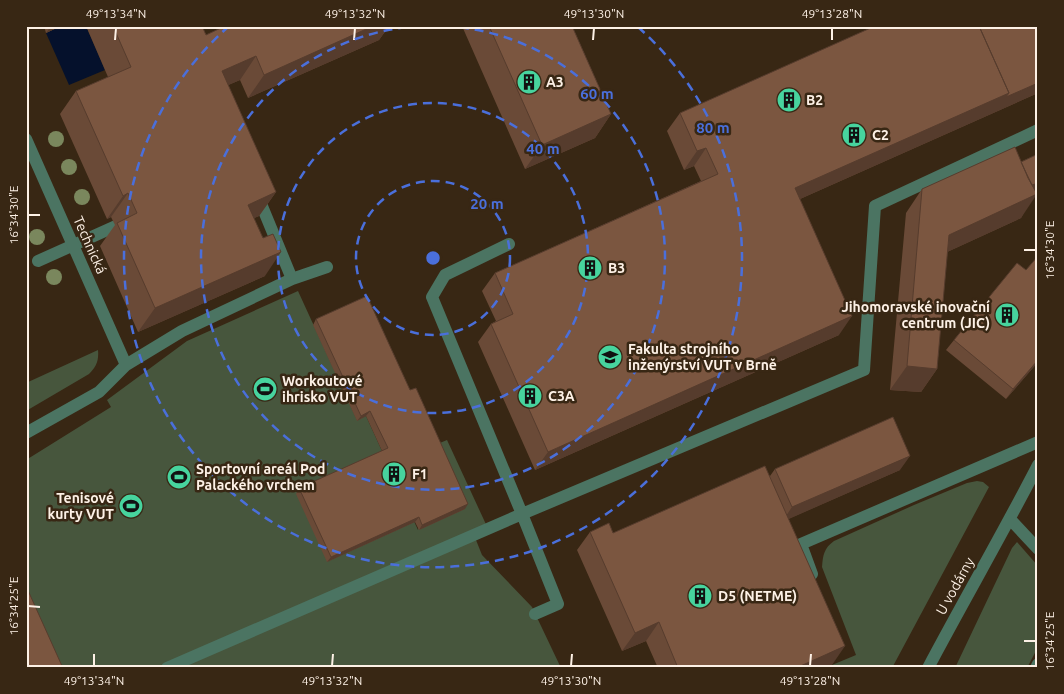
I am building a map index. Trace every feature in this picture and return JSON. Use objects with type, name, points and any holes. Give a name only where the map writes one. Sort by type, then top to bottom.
[{"type":"street","points":[[167,668],[522,514],[864,370],[875,206],[1038,130]]},
{"type":"street","name":"Technická","points":[[26,138],[126,365]]},
{"type":"street","points":[[254,184],[292,279]]},
{"type":"street","points":[[38,262],[116,226]]},
{"type":"street","points":[[509,244],[445,275],[432,297],[558,604],[535,614]]},
{"type":"street","points":[[26,433],[99,392],[126,365],[182,331],[292,279],[327,267]]},
{"type":"street","points":[[817,590],[801,544],[1038,442]]},
{"type":"street","name":"U vodárny","points":[[928,668],[1038,465]]},
{"type":"street","points":[[1010,519],[1038,549]]},
{"type":"street","points":[[1036,668],[1038,664]]},
{"type":"green space","name":"Sportovní areál Pod Palackého vrchem","points":[[298,291],[357,420],[366,416],[418,530],[435,445],[447,440],[490,533],[476,540],[482,555],[532,607],[561,668],[26,668],[26,460],[111,407],[107,400],[187,341]]},
{"type":"green space","points":[[98,350],[96,364],[89,374],[26,411],[26,383]]},
{"type":"green space","points":[[983,482],[989,487],[892,668],[833,668],[832,665],[856,655],[822,567],[828,546],[834,541],[914,505],[967,483]]},
{"type":"green space","points":[[1017,542],[1038,566],[1038,647],[1027,668],[955,668],[1012,548]]},
{"type":"water","points":[[61,26],[86,26],[105,70],[69,85],[46,33]]},
{"type":"building","points":[[113,26],[202,26],[206,35],[225,26],[373,26],[264,75],[256,56],[222,71],[276,192],[248,205],[263,238],[273,234],[281,252],[155,308],[117,223],[137,213],[128,193],[123,196],[76,91],[131,67]]},
{"type":"building","points":[[489,26],[572,26],[611,114],[542,145]]},
{"type":"building","points":[[875,26],[979,26],[1009,93],[795,188],[852,316],[548,452],[491,324],[513,314],[495,273],[718,174],[706,148],[697,151],[680,113]]},
{"type":"building","points":[[979,26],[1038,26],[1038,83],[1006,97],[1009,93]]},
{"type":"building","points":[[1015,147],[1037,194],[949,235],[937,369],[907,366],[922,189]]},
{"type":"building","points":[[1038,154],[1038,183],[1032,185],[1021,162]]},
{"type":"building","name":"Jihomoravské inovační centrum (JIC)","points":[[1038,256],[1038,360],[1013,389],[954,340],[1017,263],[1026,270]]},
{"type":"building","name":"F1","points":[[367,296],[410,390],[416,388],[468,504],[422,525],[419,517],[331,557],[299,488],[388,448],[370,411],[361,416],[316,319]]},
{"type":"building","points":[[893,417],[910,456],[792,507],[775,469]]},
{"type":"building","name":"D5 (NETME)","points":[[765,466],[845,646],[796,668],[678,668],[659,622],[635,633],[590,532],[609,523],[613,533]]},
{"type":"building","points":[[26,586],[62,666],[57,668],[26,668]]},
{"type":"place","name":"A3","points":[[529,82]]},
{"type":"place","name":"B2","points":[[789,100]]},
{"type":"place","name":"C2","points":[[854,135]]},
{"type":"place","name":"B3","points":[[590,268]]},
{"type":"place","name":"Jihomoravské inovační centrum (JIC)","points":[[1007,315]]},
{"type":"place","name":"Fakulta strojního inženýrství VUT v Brně","points":[[610,357]]},
{"type":"place","name":"Workoutové ihrisko VUT","points":[[265,389]]},
{"type":"place","name":"C3A","points":[[530,396]]},
{"type":"place","name":"F1","points":[[394,474]]},
{"type":"place","name":"Sportovní areál Pod Palackého vrchem","points":[[179,477]]},
{"type":"place","name":"Tenisové kurty VUT","points":[[131,506]]},
{"type":"place","name":"D5 (NETME)","points":[[700,596]]}]
